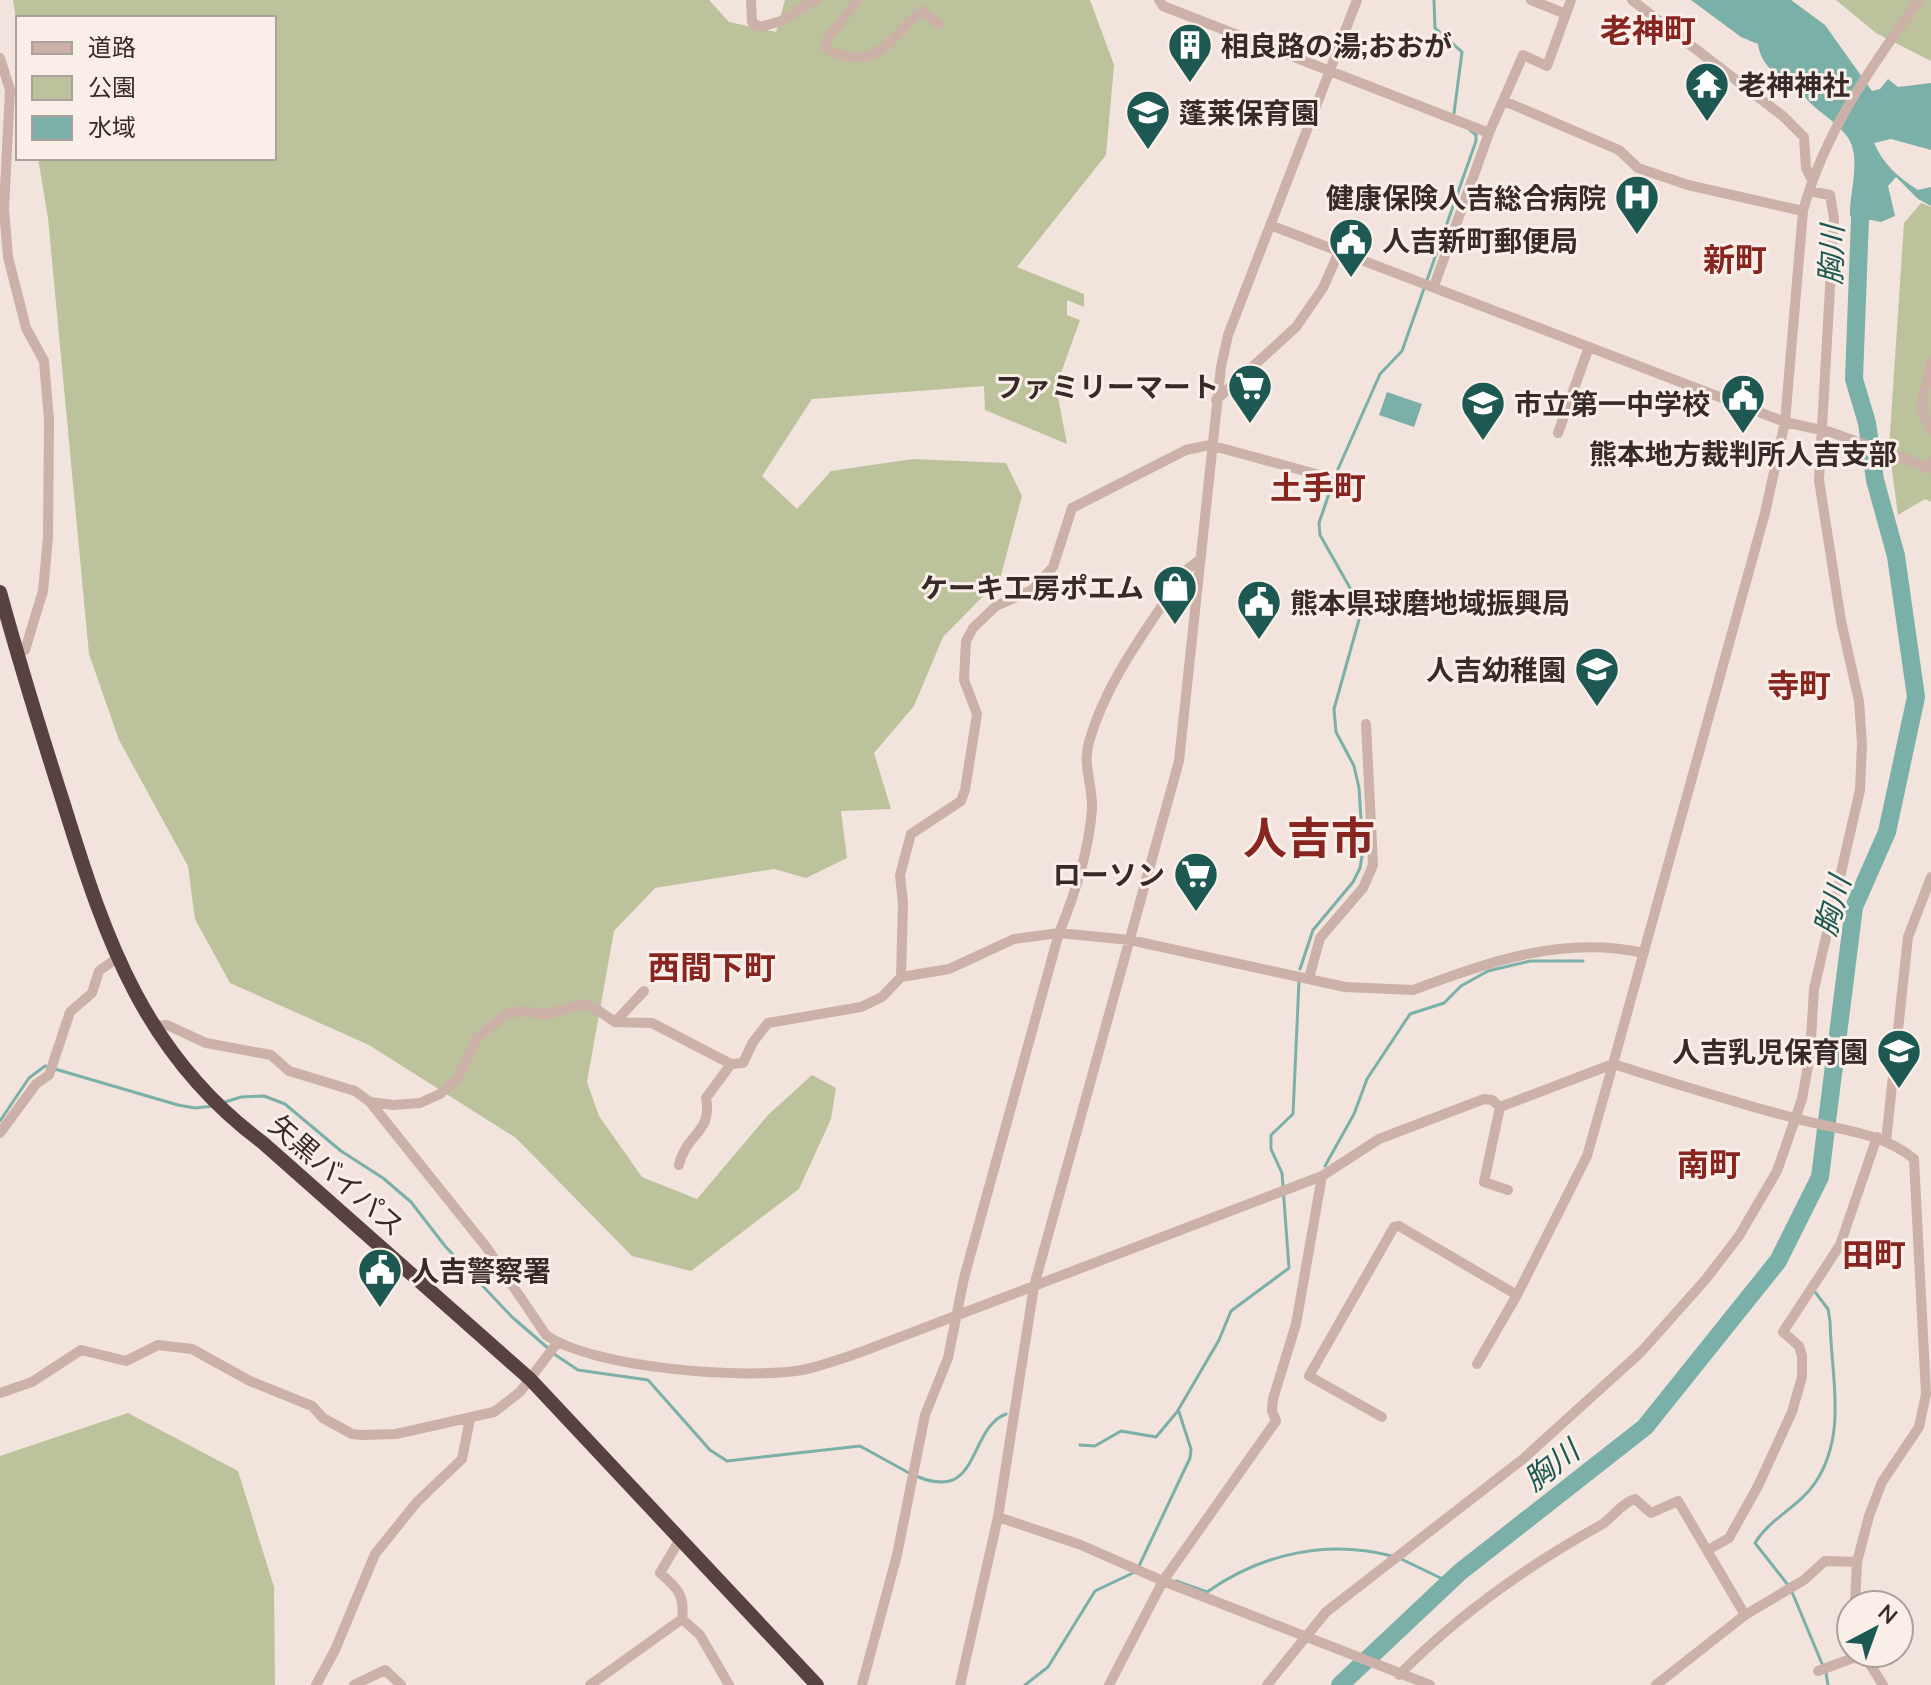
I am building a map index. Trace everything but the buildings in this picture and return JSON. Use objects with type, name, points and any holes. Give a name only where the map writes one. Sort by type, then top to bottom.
[{"type":"highway","name":"矢黒バイパス","points":[[0,592],[73,833],[116,959],[154,1026],[186,1069],[231,1119],[262,1142],[530,1379],[817,1685]]},
{"type":"street","points":[[751,0],[752,22],[760,27],[781,21],[816,0]]},
{"type":"street","points":[[858,0],[827,39],[825,46],[829,51],[855,58],[879,53],[922,11],[939,24]]},
{"type":"street","points":[[1159,0],[1163,6],[1489,133]]},
{"type":"street","points":[[960,1685],[998,1517],[1034,1286],[1179,761],[1210,445],[1228,335],[1357,0]]},
{"type":"street","points":[[1531,0],[1566,14]]},
{"type":"street","points":[[1434,286],[1489,133],[1523,55],[1547,66],[1571,0]]},
{"type":"street","points":[[1632,0],[1784,117],[1804,137],[1806,168],[1811,178]]},
{"type":"street","points":[[1477,1364],[1517,1295],[1587,1156],[1613,1064],[1761,528],[1785,422],[1803,211],[1811,178],[1830,134],[1919,0]]},
{"type":"street","points":[[0,58],[10,90],[4,209],[8,257],[23,320],[44,361],[49,420],[48,537],[43,591],[25,650]]},
{"type":"street","points":[[1504,101],[1619,150],[1638,168],[1688,185],[1803,211]]},
{"type":"street","points":[[1267,1685],[1334,1605],[1523,1459],[1661,1330],[1706,1279],[1764,1196],[1800,1120],[1810,1055],[1814,989],[1857,803],[1862,744],[1855,678],[1821,506],[1834,218],[1830,195],[1809,191]]},
{"type":"street","points":[[1270,225],[1785,422],[1826,431],[1931,468]]},
{"type":"street","points":[[1216,400],[1296,327],[1317,298],[1339,252]]},
{"type":"street","points":[[1558,433],[1589,347]]},
{"type":"street","points":[[1931,362],[1921,408],[1931,429]]},
{"type":"street","points":[[901,977],[903,903],[900,875],[911,834],[961,801],[965,790],[977,714],[964,680],[966,641],[973,628],[996,606],[1032,590],[1053,567],[1072,508],[1128,476],[1186,450],[1210,445],[1349,483]]},
{"type":"street","points":[[862,1685],[897,1555],[925,1415],[948,1358],[964,1278],[1059,933],[1077,885],[1090,823],[1089,742],[1118,672],[1185,571],[1198,561]]},
{"type":"street","points":[[1309,978],[1320,938],[1363,888],[1373,865],[1366,724]]},
{"type":"street","points":[[1708,1550],[1729,1538],[1788,1424],[1798,1394],[1802,1356],[1799,1346],[1783,1332],[1840,1245],[1882,1139],[1908,937],[1931,877]]},
{"type":"street","points":[[370,1102],[420,1103],[440,1094],[458,1078],[477,1038],[507,1013],[526,1011],[545,1015],[583,1004],[615,1022],[652,1023],[731,1064],[743,1063],[768,1023],[861,1007],[882,997],[901,977],[949,969],[1014,939],[1059,933],[1130,940],[1345,987],[1395,992],[1413,990],[1525,953],[1608,945],[1644,953]]},
{"type":"street","points":[[0,1133],[36,1084],[49,1075],[70,1012],[92,993],[99,971],[116,959]]},
{"type":"street","points":[[615,1022],[644,991]]},
{"type":"street","points":[[154,1026],[167,1025],[206,1043],[271,1055],[289,1071],[355,1091],[370,1102],[487,1248],[526,1311],[557,1343],[643,1365],[722,1372],[799,1371],[827,1364],[1322,1176],[1379,1139],[1484,1099],[1492,1100],[1500,1107]]},
{"type":"street","points":[[679,1165],[683,1147],[704,1127],[710,1116],[706,1098],[731,1064]]},
{"type":"street","points":[[1500,1107],[1613,1064],[1800,1120],[1882,1139],[1914,1159],[1928,1394],[1919,1427],[1882,1482],[1857,1562],[1856,1589]]},
{"type":"street","points":[[1500,1107],[1484,1182],[1508,1190]]},
{"type":"street","points":[[1109,1685],[1163,1581],[1276,1421],[1272,1411],[1273,1399],[1296,1324],[1322,1176]]},
{"type":"street","points":[[1382,1417],[1309,1376],[1394,1227],[1399,1226],[1517,1295]]},
{"type":"street","points":[[0,1393],[32,1382],[81,1350],[126,1361],[158,1345],[174,1345],[192,1349],[228,1371],[302,1401],[352,1434],[396,1434],[470,1419],[510,1401],[557,1343]]},
{"type":"street","points":[[316,1685],[335,1650],[375,1554],[417,1502],[462,1459],[470,1419]]},
{"type":"street","points":[[1395,1674],[1516,1578],[1605,1523],[1635,1499],[1651,1513],[1678,1501],[1745,1615]]},
{"type":"street","points":[[998,1517],[1081,1545],[1163,1581],[1395,1674],[1430,1685]]},
{"type":"street","points":[[590,1685],[682,1619],[684,1602],[678,1589],[660,1573],[680,1539]]},
{"type":"street","points":[[1656,1685],[1745,1615],[1804,1580],[1825,1561],[1857,1562]]},
{"type":"street","points":[[682,1619],[700,1635],[729,1685]]},
{"type":"street","points":[[1818,1671],[1835,1665]]},
{"type":"street","points":[[354,1685],[385,1670],[401,1685]]},
{"type":"green space","points":[[13,0],[709,0],[729,22],[776,32],[785,0],[1090,0],[1114,65],[1106,155],[1017,267],[1084,294],[1084,307],[1067,300],[1067,315],[1080,320],[1056,387],[1067,444],[985,410],[984,386],[812,399],[762,476],[797,509],[831,471],[913,459],[1006,463],[1022,496],[1000,579],[943,637],[914,706],[874,753],[891,809],[841,811],[847,858],[806,878],[774,869],[655,888],[614,931],[587,1082],[599,1116],[642,1177],[697,1199],[768,1115],[812,1075],[836,1088],[831,1119],[799,1189],[691,1271],[632,1256],[516,1138],[369,1045],[230,983],[195,919],[188,866],[119,740],[89,654],[48,218],[38,160],[276,160],[276,16],[16,16],[16,20]]},
{"type":"green space","points":[[1836,0],[1931,0],[1931,61],[1876,33]]},
{"type":"green space","points":[[1921,203],[1931,207],[1931,502],[1925,499],[1898,515],[1889,448],[1904,223]]},
{"type":"green space","points":[[128,1413],[238,1471],[274,1587],[275,1685],[0,1685],[0,1456]]},
{"type":"water","points":[[1691,0],[1791,0],[1825,25],[1872,91],[1880,89],[1888,79],[1898,87],[1931,83],[1931,150],[1891,139],[1874,143],[1887,164],[1904,181],[1918,190],[1931,187],[1931,206],[1918,199],[1896,177],[1888,186],[1895,216],[1881,222],[1850,216],[1854,153],[1846,135],[1808,100],[1798,85],[1784,79],[1767,65],[1758,44],[1741,37]]},
{"type":"water","points":[[1387,392],[1422,404],[1414,427],[1379,415]]},
{"type":"waterway","points":[[1434,0],[1435,28],[1462,52],[1454,113]]},
{"type":"waterway","points":[[1335,476],[1380,374],[1402,351],[1476,141],[1476,135],[1470,130]]},
{"type":"waterway","name":"胸川","points":[[1340,1685],[1460,1572],[1645,1427],[1778,1261],[1820,1177],[1854,907],[1887,832],[1916,697],[1896,556],[1875,480],[1867,423],[1854,379],[1861,192]]},
{"type":"waterway","points":[[1300,969],[1313,930],[1353,882],[1360,868],[1363,850],[1359,788],[1354,766],[1336,732],[1334,709],[1362,609],[1320,535],[1319,523],[1333,482]]},
{"type":"waterway","points":[[1325,1166],[1354,1114],[1367,1079],[1410,1014],[1444,1003],[1461,986],[1488,971],[1530,961],[1583,961]]},
{"type":"waterway","points":[[1080,1445],[1095,1446],[1121,1431],[1156,1437],[1177,1412],[1219,1340],[1231,1311],[1289,1268],[1282,1173],[1271,1149],[1271,1135],[1293,1114],[1299,981]]},
{"type":"waterway","points":[[0,1121],[29,1078],[48,1067]]},
{"type":"waterway","points":[[55,1069],[178,1105],[195,1108],[214,1106]]},
{"type":"waterway","points":[[225,1102],[241,1097],[264,1096],[285,1104],[341,1151],[383,1178],[411,1202],[445,1246],[512,1317],[549,1349]]},
{"type":"waterway","points":[[1788,1585],[1755,1543],[1768,1526],[1815,1483],[1831,1445],[1835,1404],[1830,1321],[1828,1309],[1815,1292]]},
{"type":"waterway","points":[[554,1354],[578,1370],[648,1380],[710,1450],[727,1461],[860,1446],[909,1473]]},
{"type":"waterway","points":[[1139,1566],[1190,1458],[1191,1449],[1179,1412]]},
{"type":"waterway","points":[[916,1476],[937,1482],[952,1480],[963,1473],[985,1434],[994,1422],[1006,1414]]},
{"type":"waterway","points":[[1176,1581],[1207,1592],[1250,1568],[1295,1553],[1343,1549],[1392,1556]]},
{"type":"waterway","points":[[1399,1558],[1449,1582]]},
{"type":"waterway","points":[[1025,1685],[1048,1667],[1095,1591],[1135,1572]]},
{"type":"waterway","points":[[1792,1592],[1823,1666]]},
{"type":"waterway","points":[[1826,1673],[1828,1685]]},
{"type":"place","name":"相良路の湯;おおが","points":[[1190,84]]},
{"type":"place","name":"老神神社","points":[[1707,123]]},
{"type":"place","name":"蓬莱保育園","points":[[1148,151]]},
{"type":"place","name":"健康保険人吉総合病院","points":[[1637,236]]},
{"type":"place","name":"人吉新町郵便局","points":[[1351,279]]},
{"type":"place","name":"ファミリーマート","points":[[1250,425]]},
{"type":"place","name":"熊本地方裁判所人吉支部","points":[[1743,435]]},
{"type":"place","name":"市立第一中学校","points":[[1483,442]]},
{"type":"place","name":"ケーキ工房ポエム","points":[[1175,626]]},
{"type":"place","name":"熊本県球磨地域振興局","points":[[1259,641]]},
{"type":"place","name":"人吉幼稚園","points":[[1597,708]]},
{"type":"place","name":"ローソン","points":[[1196,913]]},
{"type":"place","name":"人吉乳児保育園","points":[[1899,1090]]},
{"type":"place","name":"人吉警察署","points":[[380,1309]]},
{"type":"district","name":"老神町","points":[[1648,30]]},
{"type":"district","name":"新町","points":[[1735,259]]},
{"type":"district","name":"土手町","points":[[1318,487]]},
{"type":"district","name":"寺町","points":[[1799,685]]},
{"type":"district","name":"人吉市","points":[[1309,837]]},
{"type":"district","name":"西間下町","points":[[712,967]]},
{"type":"district","name":"南町","points":[[1709,1164]]},
{"type":"district","name":"田町","points":[[1874,1254]]}]
